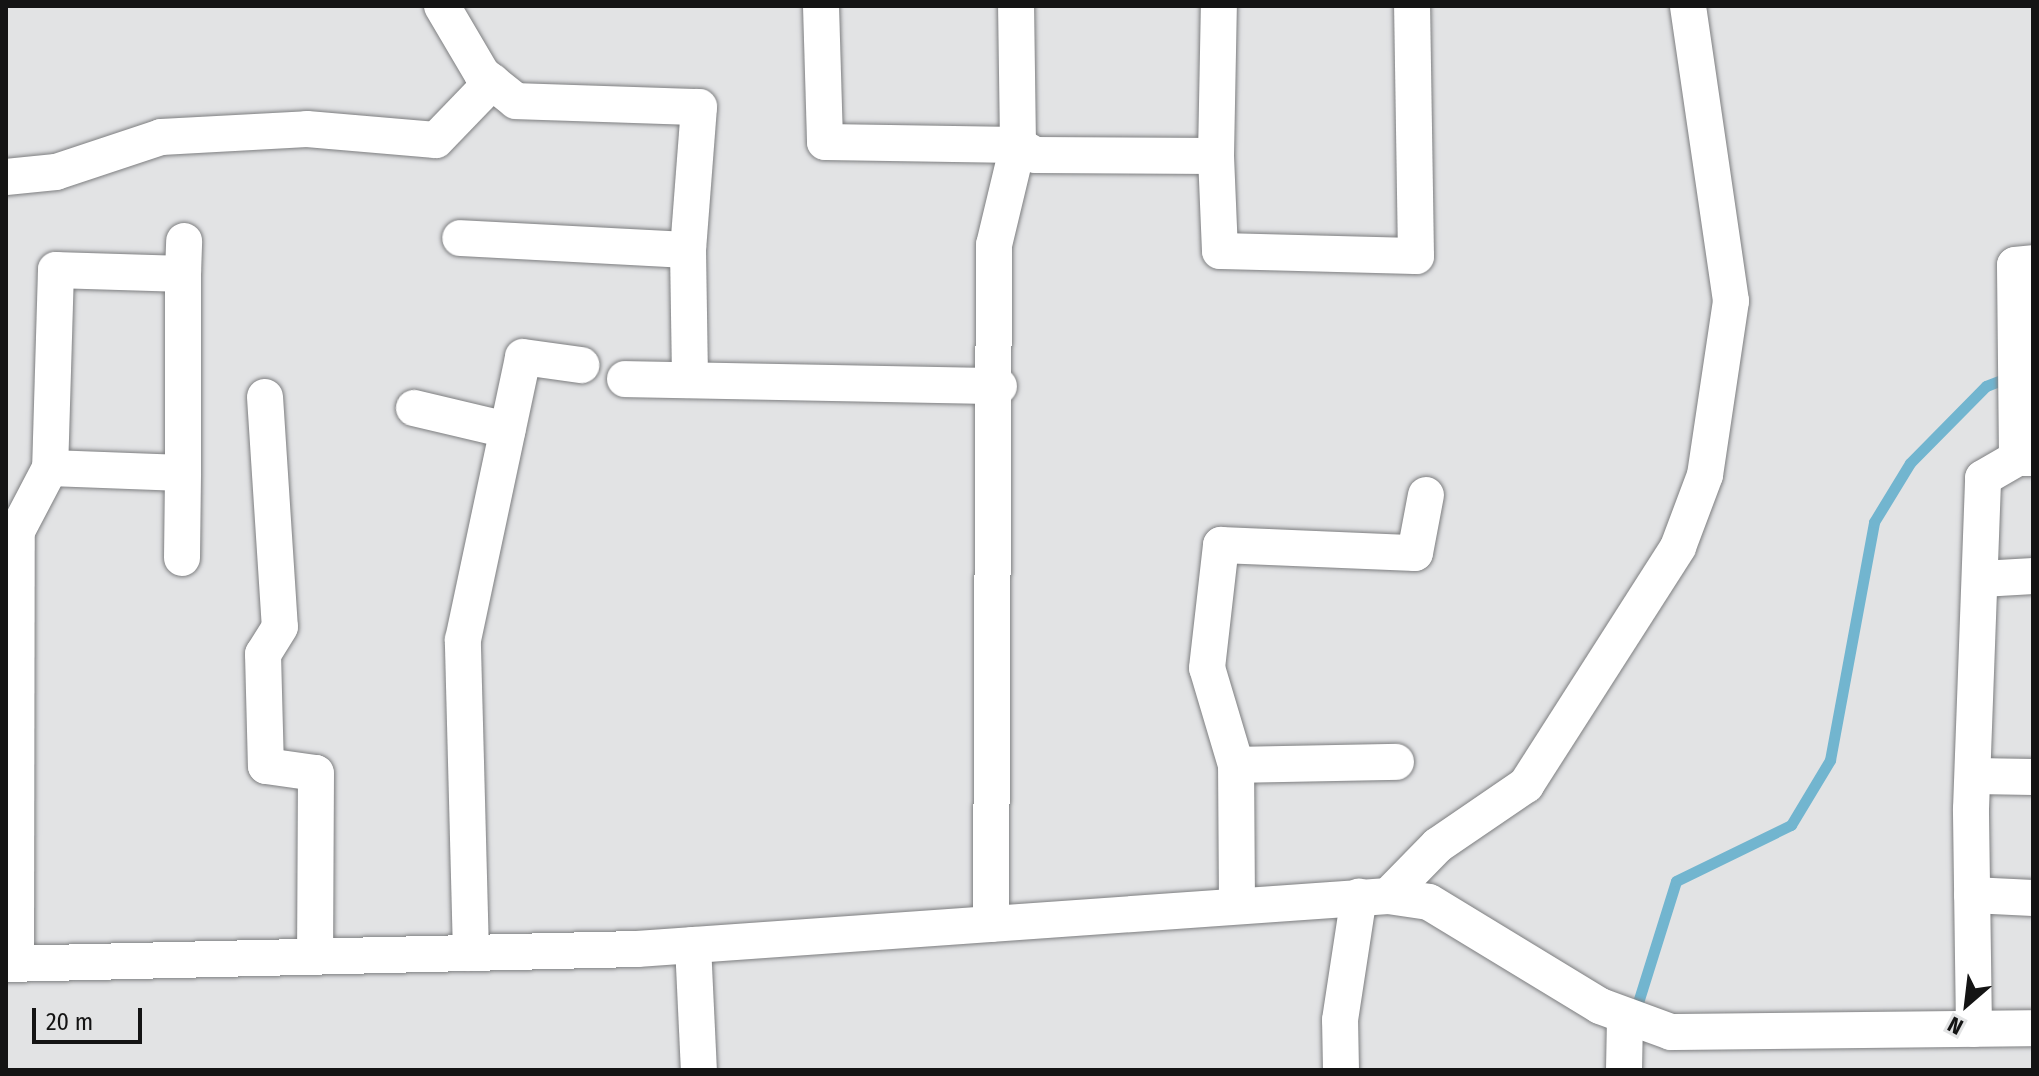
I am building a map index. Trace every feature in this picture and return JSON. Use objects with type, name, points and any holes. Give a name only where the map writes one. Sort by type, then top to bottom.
[{"type":"street","points":[[442,6],[492,82],[516,101],[699,107],[688,250],[690,380]]},
{"type":"street","points":[[821,6],[825,142],[1018,145],[1035,155],[1216,156]]},
{"type":"street","points":[[991,924],[999,386],[994,245],[1018,145],[1016,6]]},
{"type":"street","points":[[1219,6],[1216,156],[1220,251],[1416,256],[1412,6]]},
{"type":"street","points":[[1341,1070],[1340,1020],[1374,896],[1438,845],[1526,785],[1678,547],[1705,475],[1731,301],[1688,6]]},
{"type":"street","points":[[6,177],[56,172],[161,137],[307,129],[436,140],[492,82]]},
{"type":"street","points":[[460,238],[688,250]]},
{"type":"street","points":[[182,558],[184,258],[56,270],[50,468],[17,531],[11,964],[693,945],[1374,896],[1429,902],[1625,1017],[1671,1032],[2033,1028]]},
{"type":"street","points":[[1974,1029],[1972,895],[1983,478],[2025,458],[2016,400],[2015,265],[2033,263]]},
{"type":"street","points":[[471,953],[463,640],[523,357],[581,365]]},
{"type":"street","points":[[625,379],[999,386]]},
{"type":"street","points":[[265,397],[280,627],[263,654],[266,766],[316,773],[315,957]]},
{"type":"street","points":[[414,408],[507,430]]},
{"type":"street","points":[[50,468],[183,473]]},
{"type":"street","points":[[1237,904],[1236,765],[1207,668],[1221,545],[1415,553],[1426,495]]},
{"type":"street","points":[[1982,579],[2033,576]]},
{"type":"street","points":[[1236,765],[1396,762]]},
{"type":"street","points":[[1975,776],[2033,777]]},
{"type":"street","points":[[1972,895],[2033,898]]},
{"type":"street","points":[[693,945],[699,1070]]},
{"type":"street","points":[[1624,1070],[1625,1017]]},
{"type":"waterway","points":[[1635,1012],[1676,881],[1791,825],[1830,760],[1874,522],[1910,463],[1986,386],[2010,377]]}]
